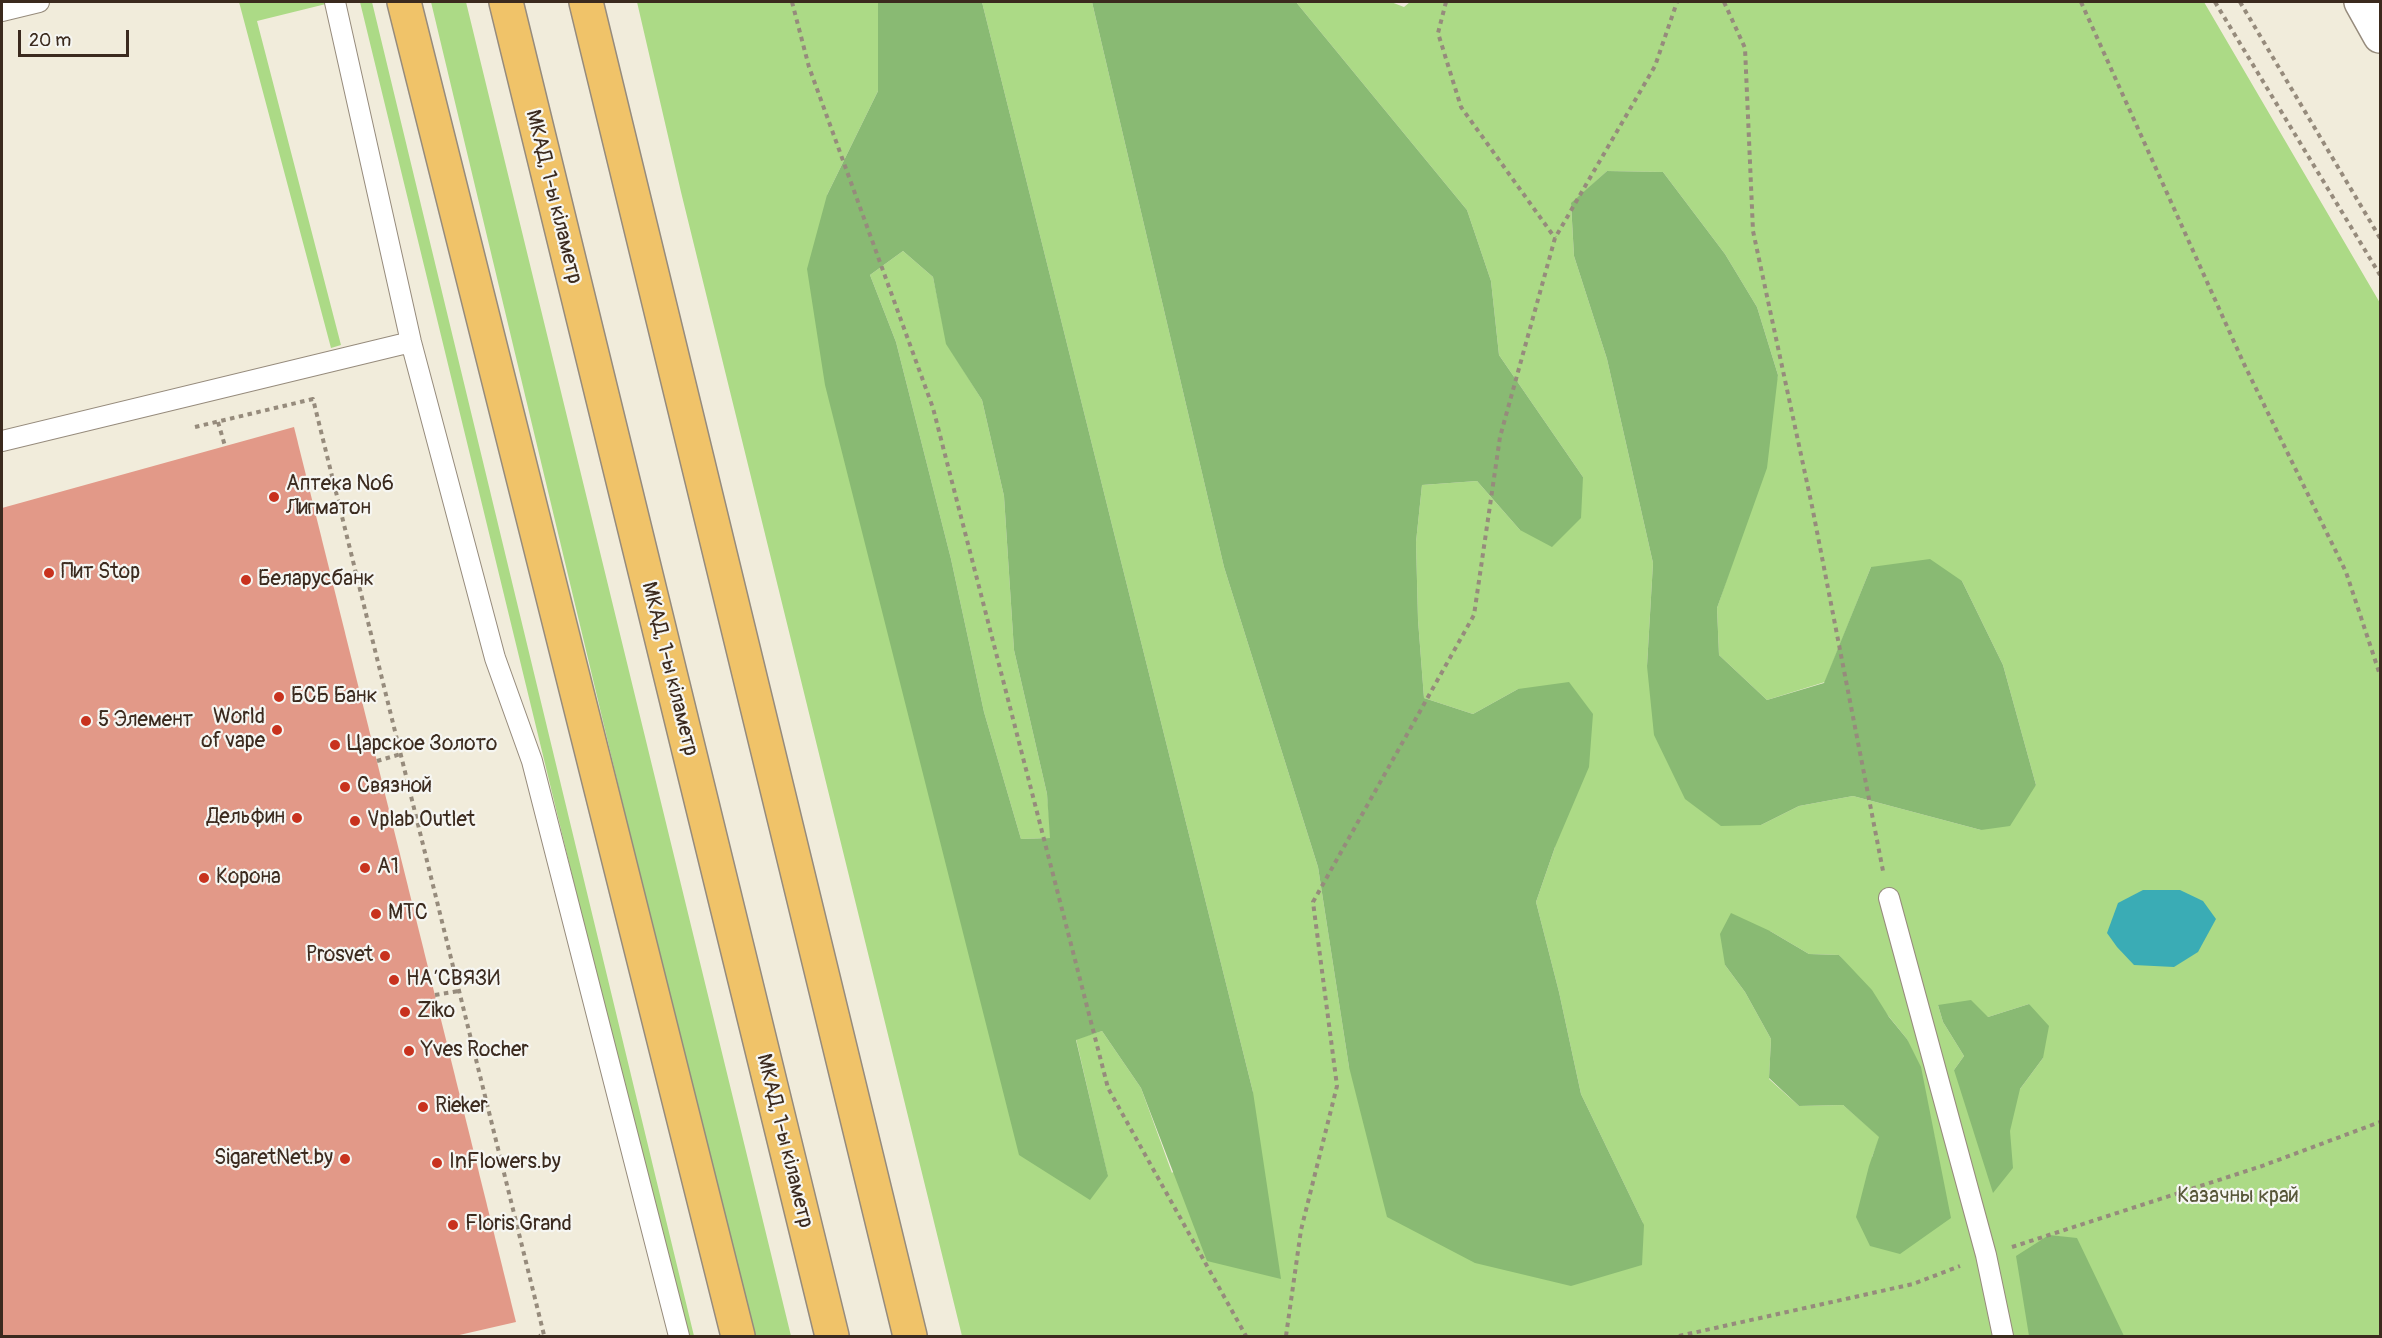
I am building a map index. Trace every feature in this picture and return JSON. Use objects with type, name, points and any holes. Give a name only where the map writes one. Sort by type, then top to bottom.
[{"type":"highway","points":[[404,2],[738,1336]]},
{"type":"highway","name":"МКАД, 1-ы кіламетр","points":[[506,2],[832,1336]]},
{"type":"highway","points":[[586,2],[910,1336]]},
{"type":"street","points":[[2361,2],[2380,36]]},
{"type":"lane","points":[[2,11],[39,2]]},
{"type":"lane","points":[[335,2],[411,342],[495,658],[532,761],[679,1336]]},
{"type":"lane","points":[[2,441],[411,342]]},
{"type":"lane","points":[[1889,898],[1986,1255],[2004,1336]]},
{"type":"path","points":[[792,2],[809,68],[933,408],[1108,1088],[1246,1336]]},
{"type":"path","points":[[1446,2],[1438,33],[1461,106],[1555,238]]},
{"type":"path","points":[[1286,1336],[1301,1230],[1337,1086],[1313,902],[1474,615],[1500,437],[1555,238],[1655,66],[1677,2]]},
{"type":"path","points":[[1725,2],[1745,48],[1753,231],[1812,506],[1889,898]]},
{"type":"path","points":[[2081,2],[2244,364],[2346,572],[2380,675]]},
{"type":"path","points":[[2215,2],[2380,276]]},
{"type":"path","points":[[2240,2],[2380,238]]},
{"type":"path","points":[[184,430],[313,399],[544,1335],[539,1336]]},
{"type":"path","points":[[218,422],[225,446]]},
{"type":"path","points":[[377,761],[400,754]]},
{"type":"path","points":[[435,995],[459,991]]},
{"type":"path","points":[[1679,1336],[1913,1284],[1986,1255],[2262,1166],[2380,1122]]},
{"type":"green space","points":[[239,2],[326,2],[326,4],[257,21],[341,345],[331,348]]},
{"type":"green space","points":[[360,2],[372,2],[694,1336],[684,1336]]},
{"type":"green space","points":[[431,2],[466,2],[791,1336],[750,1336]]},
{"type":"green space","name":"Казачны край","points":[[637,2],[878,2],[878,91],[827,195],[1108,1177],[1076,1039],[1102,1031],[1141,1088],[1172,1173],[1253,1092],[982,2],[1092,2],[1224,567],[1318,867],[1349,1067],[1643,1223],[1581,1094],[1559,992],[1536,902],[1555,847],[1518,689],[1473,714],[1424,698],[1418,620],[1416,542],[1422,485],[1477,481],[1520,530],[1583,477],[1499,355],[1491,281],[1467,210],[1296,2],[1391,2],[1404,7],[1410,2],[2204,2],[2380,303],[2380,1336],[962,1336],[681,192]],"holes":[[[1607,171],[1663,172],[1725,254],[1757,307],[1778,375],[1739,543],[1717,608],[1719,655],[1767,700],[1825,682],[1871,567],[1962,581],[2003,665],[2036,785],[1981,830],[1853,796],[1799,806],[1761,825],[1647,666],[1653,563],[1607,359],[1574,256],[1571,204]],[[1770,931],[1809,954],[1839,955],[1907,1039],[1935,1139],[1872,1157],[1880,1137],[1843,1105],[1799,1106],[1769,1079],[1771,1039],[1745,992],[1725,965]],[[2029,1004],[2043,1058],[2020,1089],[1954,1070],[1964,1056],[1943,1022],[1938,1005],[1988,1017]]]},
{"type":"green space","points":[[878,2],[982,2],[1253,1092],[1281,1279],[1207,1261],[1141,1088],[1102,1031],[1076,1040],[1108,1176],[1090,1200],[1019,1155],[825,385],[807,269],[827,195],[878,91]],"holes":[[[903,251],[933,277],[946,344],[982,400],[1004,496],[1014,650],[1047,794],[1050,838],[1021,839],[984,712],[951,559],[896,342],[870,275]]]},
{"type":"green space","points":[[1092,2],[1296,2],[1467,210],[1491,281],[1499,355],[1583,477],[1581,518],[1552,547],[1520,530],[1477,481],[1422,485],[1416,542],[1418,620],[1424,698],[1473,714],[1518,689],[1569,682],[1593,714],[1589,767],[1555,847],[1536,902],[1559,992],[1581,1094],[1644,1225],[1642,1265],[1571,1286],[1475,1263],[1387,1217],[1349,1067],[1318,867],[1224,567]]},
{"type":"green space","points":[[1607,171],[1663,172],[1725,254],[1757,307],[1778,375],[1767,468],[1717,608],[1719,655],[1767,700],[1824,683],[1871,567],[1930,559],[1962,581],[2003,665],[2036,785],[2010,826],[1981,830],[1853,796],[1799,806],[1761,825],[1721,826],[1685,799],[1654,735],[1647,666],[1653,563],[1607,359],[1574,256],[1571,203]]},
{"type":"green space","points":[[903,251],[933,277],[947,344],[982,400],[1004,496],[1014,650],[1047,794],[1051,838],[1021,839],[984,712],[951,559],[896,342],[870,275]]},
{"type":"green space","points":[[1731,913],[1770,931],[1809,954],[1839,955],[1872,990],[1889,1017],[1907,1039],[1921,1067],[1951,1218],[1900,1254],[1870,1246],[1856,1217],[1879,1137],[1843,1105],[1799,1106],[1769,1078],[1771,1039],[1745,992],[1725,965],[1720,934]]},
{"type":"green space","points":[[1971,1000],[1988,1017],[2029,1004],[2049,1026],[2043,1058],[2020,1089],[2010,1131],[2013,1168],[1993,1193],[1954,1070],[1964,1056],[1943,1022],[1938,1005]]},
{"type":"green space","points":[[2049,1235],[2077,1238],[2124,1336],[2029,1336],[2016,1256]]},
{"type":"water","points":[[2143,890],[2180,890],[2203,901],[2216,919],[2198,952],[2174,967],[2134,965],[2107,933],[2118,903]]},
{"type":"building","name":"Корона","points":[[294,427],[516,1322],[455,1336],[2,1336],[2,508]]},
{"type":"place","name":"Аптека №6 Лигматон","points":[[274,497]]},
{"type":"place","name":"Пит Stop","points":[[49,573]]},
{"type":"place","name":"Беларусбанк","points":[[246,580]]},
{"type":"place","name":"БСБ Банк","points":[[279,697]]},
{"type":"place","name":"5 Элемент","points":[[86,721]]},
{"type":"place","name":"World of vape","points":[[277,730]]},
{"type":"place","name":"Царское Золото","points":[[335,745]]},
{"type":"place","name":"Связной","points":[[345,787]]},
{"type":"place","name":"Дельфин","points":[[297,818]]},
{"type":"place","name":"Vplab Outlet","points":[[355,821]]},
{"type":"place","name":"A1","points":[[365,868]]},
{"type":"place","name":"Корона","points":[[204,878]]},
{"type":"place","name":"МТС","points":[[376,914]]},
{"type":"place","name":"Prosvet","points":[[385,956]]},
{"type":"place","name":"НАʼСВЯЗИ","points":[[394,980]]},
{"type":"place","name":"Ziko","points":[[405,1012]]},
{"type":"place","name":"Yves Rocher","points":[[409,1051]]},
{"type":"place","name":"Rieker","points":[[423,1107]]},
{"type":"place","name":"SigaretNet.by","points":[[345,1159]]},
{"type":"place","name":"InFlowers.by","points":[[437,1163]]},
{"type":"place","name":"Floris Grand","points":[[453,1225]]}]
